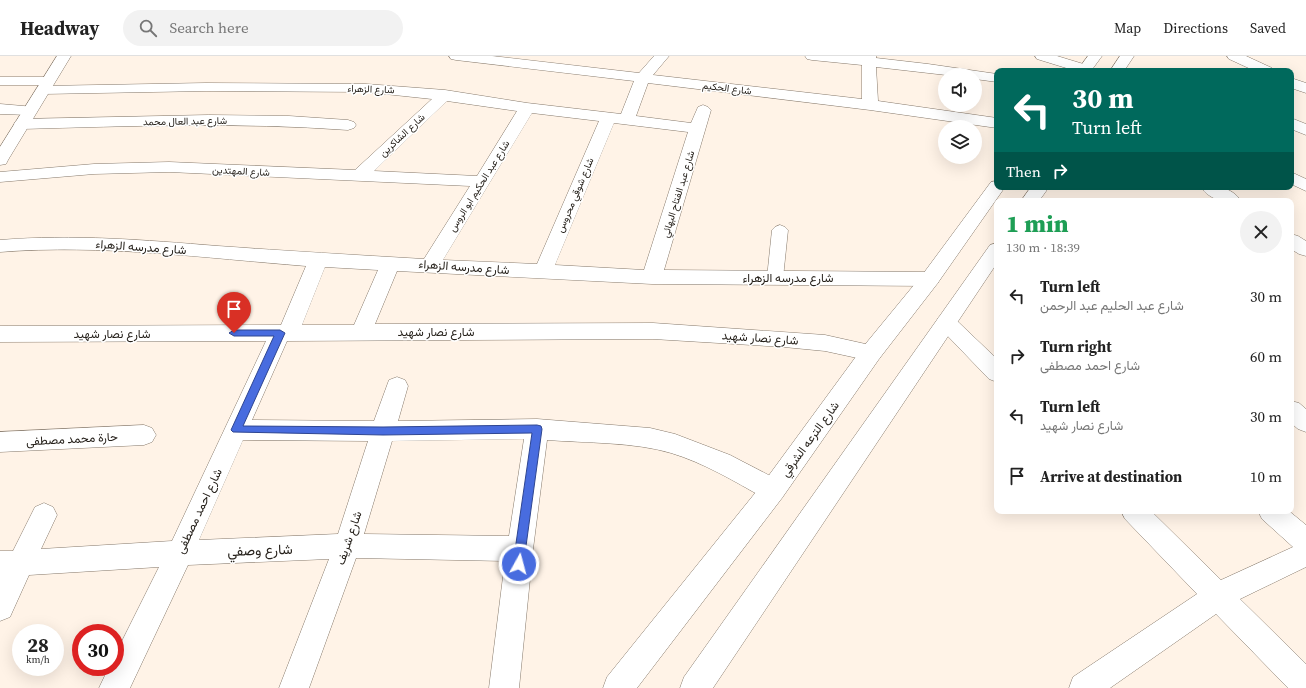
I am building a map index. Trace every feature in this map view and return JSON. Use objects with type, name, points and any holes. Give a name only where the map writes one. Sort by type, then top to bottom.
[{"type":"street","points":[[0,160],[64,56]]},
{"type":"street","name":"شارع الحكيم","points":[[456,56],[486,57],[643,78],[870,105],[994,123]]},
{"type":"street","points":[[627,120],[643,78],[662,56]]},
{"type":"street","points":[[812,56],[870,59],[994,78]]},
{"type":"street","points":[[1042,56],[1078,68]]},
{"type":"street","points":[[1086,68],[1095,56]]},
{"type":"street","points":[[1119,68],[1127,56]]},
{"type":"street","points":[[1234,56],[1260,68]]},
{"type":"street","points":[[870,59],[870,105]]},
{"type":"street","points":[[1294,83],[1306,89]]},
{"type":"street","name":"شارع الزهراء","points":[[45,86],[366,88],[408,90],[527,108],[698,128]]},
{"type":"street","name":"شارع الشاكرين","points":[[359,176],[446,95]]},
{"type":"street","name":"شارع عبد الحكيم ابو الروس","points":[[430,265],[527,108]]},
{"type":"street","points":[[0,109],[30,110]]},
{"type":"street","name":"شارع عبد الفتاح البهائي","points":[[652,277],[703,110]]},
{"type":"street","name":"شارع شوقي محروس","points":[[543,272],[608,118]]},
{"type":"street","name":"شارع عبد العال محمد","points":[[22,124],[209,120],[289,121],[348,125]]},
{"type":"street","points":[[1294,124],[1306,130]]},
{"type":"street","name":"شارع المهتدين","points":[[0,177],[49,172],[169,167],[482,181]]},
{"type":"street","points":[[1294,179],[1306,186]]},
{"type":"street","name":"شارع الترعه الشرقي","points":[[618,688],[773,490],[871,353],[930,279],[994,190]]},
{"type":"street","points":[[1215,190],[1227,198]]},
{"type":"street","points":[[1294,242],[1306,250]]},
{"type":"street","name":"شارع مدرسه الزهراء","points":[[0,246],[97,243],[318,260],[652,277],[930,279]]},
{"type":"street","points":[[695,688],[994,253]]},
{"type":"street","name":"شارع احمد مصطفى","points":[[114,688],[180,553],[236,430],[318,260]]},
{"type":"street","points":[[361,332],[390,263]]},
{"type":"street","points":[[946,322],[994,370]]},
{"type":"street","name":"شارع نصار شهيد","points":[[0,334],[653,331],[784,338],[825,343],[871,353]]},
{"type":"street","name":"شارع شريف","points":[[294,688],[347,546],[397,386]]},
{"type":"street","points":[[1294,412],[1306,422]]},
{"type":"street","points":[[236,430],[383,431],[537,429],[650,438],[675,444],[721,462],[773,490]]},
{"type":"street","points":[[504,688],[520,549],[537,429]]},
{"type":"street","name":"حارة محمد مصطفى","points":[[0,442],[144,435]]},
{"type":"street","points":[[1137,514],[1306,685]]},
{"type":"street","points":[[1274,514],[1306,542]]},
{"type":"street","points":[[0,608],[11,563],[44,515]]},
{"type":"street","name":"شارع وصفي","points":[[11,563],[180,553],[347,546],[520,549]]},
{"type":"street","points":[[1084,688],[1218,596],[1306,554]]},
{"type":"lane","points":[[0,81],[45,86]]},
{"type":"lane","points":[[775,278],[780,230]]},
{"type":"route","points":[[234,333],[280,333],[236,430],[383,431],[537,429],[519,564]]}]
